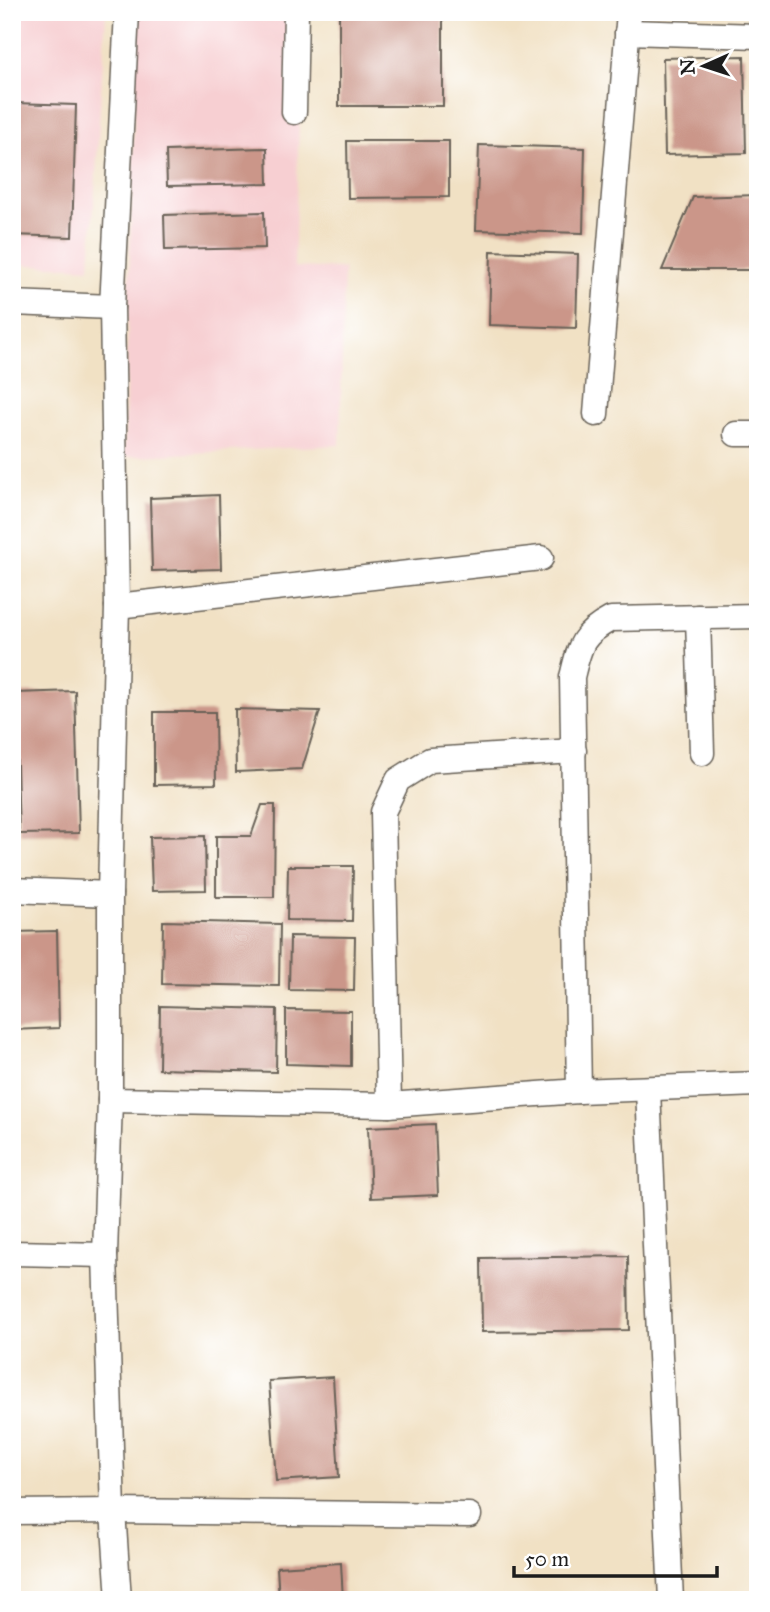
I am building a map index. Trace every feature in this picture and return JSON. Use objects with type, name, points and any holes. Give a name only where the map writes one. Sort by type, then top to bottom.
[{"type":"street","points":[[119,1600],[113,1510],[105,1255],[110,1100],[110,894],[117,606],[112,307],[127,12]]},
{"type":"street","points":[[294,112],[296,12]]},
{"type":"street","points":[[596,414],[628,22],[758,36]]},
{"type":"street","points":[[12,303],[112,307]]},
{"type":"street","points":[[117,606],[541,558]]},
{"type":"street","points":[[579,1091],[572,677],[579,651],[590,630],[611,619],[758,616]]},
{"type":"street","points":[[698,617],[702,753]]},
{"type":"street","points":[[389,1105],[383,812],[397,780],[430,760],[573,751]]},
{"type":"street","points":[[12,890],[110,894]]},
{"type":"street","points":[[110,1100],[389,1105],[579,1091],[758,1084]]},
{"type":"street","points":[[648,1090],[671,1600]]},
{"type":"street","points":[[12,1252],[105,1255]]},
{"type":"street","points":[[12,1512],[113,1510],[469,1516]]},
{"type":"shaded area","points":[[12,12],[106,12],[90,268],[12,264]]},
{"type":"shaded area","points":[[137,12],[303,12],[294,267],[344,269],[340,445],[124,457]]},
{"type":"building","points":[[339,12],[443,12],[443,106],[339,106]]},
{"type":"building","points":[[744,56],[746,153],[665,155],[663,58]]},
{"type":"building","points":[[14,103],[76,105],[72,237],[12,235]]},
{"type":"building","points":[[347,141],[449,141],[449,197],[348,198]]},
{"type":"building","points":[[479,145],[585,148],[583,233],[476,230]]},
{"type":"building","points":[[267,148],[268,184],[167,186],[166,151]]},
{"type":"building","points":[[758,195],[758,270],[662,270],[693,197]]},
{"type":"building","points":[[264,212],[265,248],[165,250],[164,215]]},
{"type":"building","points":[[491,251],[578,254],[576,328],[489,325]]},
{"type":"building","points":[[219,495],[221,569],[152,571],[150,498]]},
{"type":"building","points":[[75,691],[79,833],[19,834],[15,693]]},
{"type":"building","points":[[235,709],[320,711],[302,769],[236,772]]},
{"type":"building","points":[[154,712],[215,712],[216,784],[154,785]]},
{"type":"building","points":[[262,805],[275,805],[274,897],[216,897],[216,836],[251,836]]},
{"type":"building","points":[[205,836],[206,890],[152,891],[150,837]]},
{"type":"building","points":[[288,866],[353,866],[352,921],[287,920]]},
{"type":"building","points":[[163,921],[280,924],[279,986],[162,984]]},
{"type":"building","points":[[57,931],[59,1028],[12,1030],[12,932]]},
{"type":"building","points":[[290,936],[355,937],[354,991],[289,990]]},
{"type":"building","points":[[160,1006],[277,1009],[276,1072],[159,1069]]},
{"type":"building","points":[[286,1010],[351,1011],[351,1066],[286,1064]]},
{"type":"building","points":[[435,1124],[438,1195],[371,1198],[368,1127]]},
{"type":"building","points":[[628,1256],[629,1330],[482,1332],[481,1258]]},
{"type":"building","points":[[333,1377],[339,1477],[276,1481],[269,1381]]},
{"type":"building","points":[[341,1563],[343,1600],[279,1600],[277,1567]]}]
